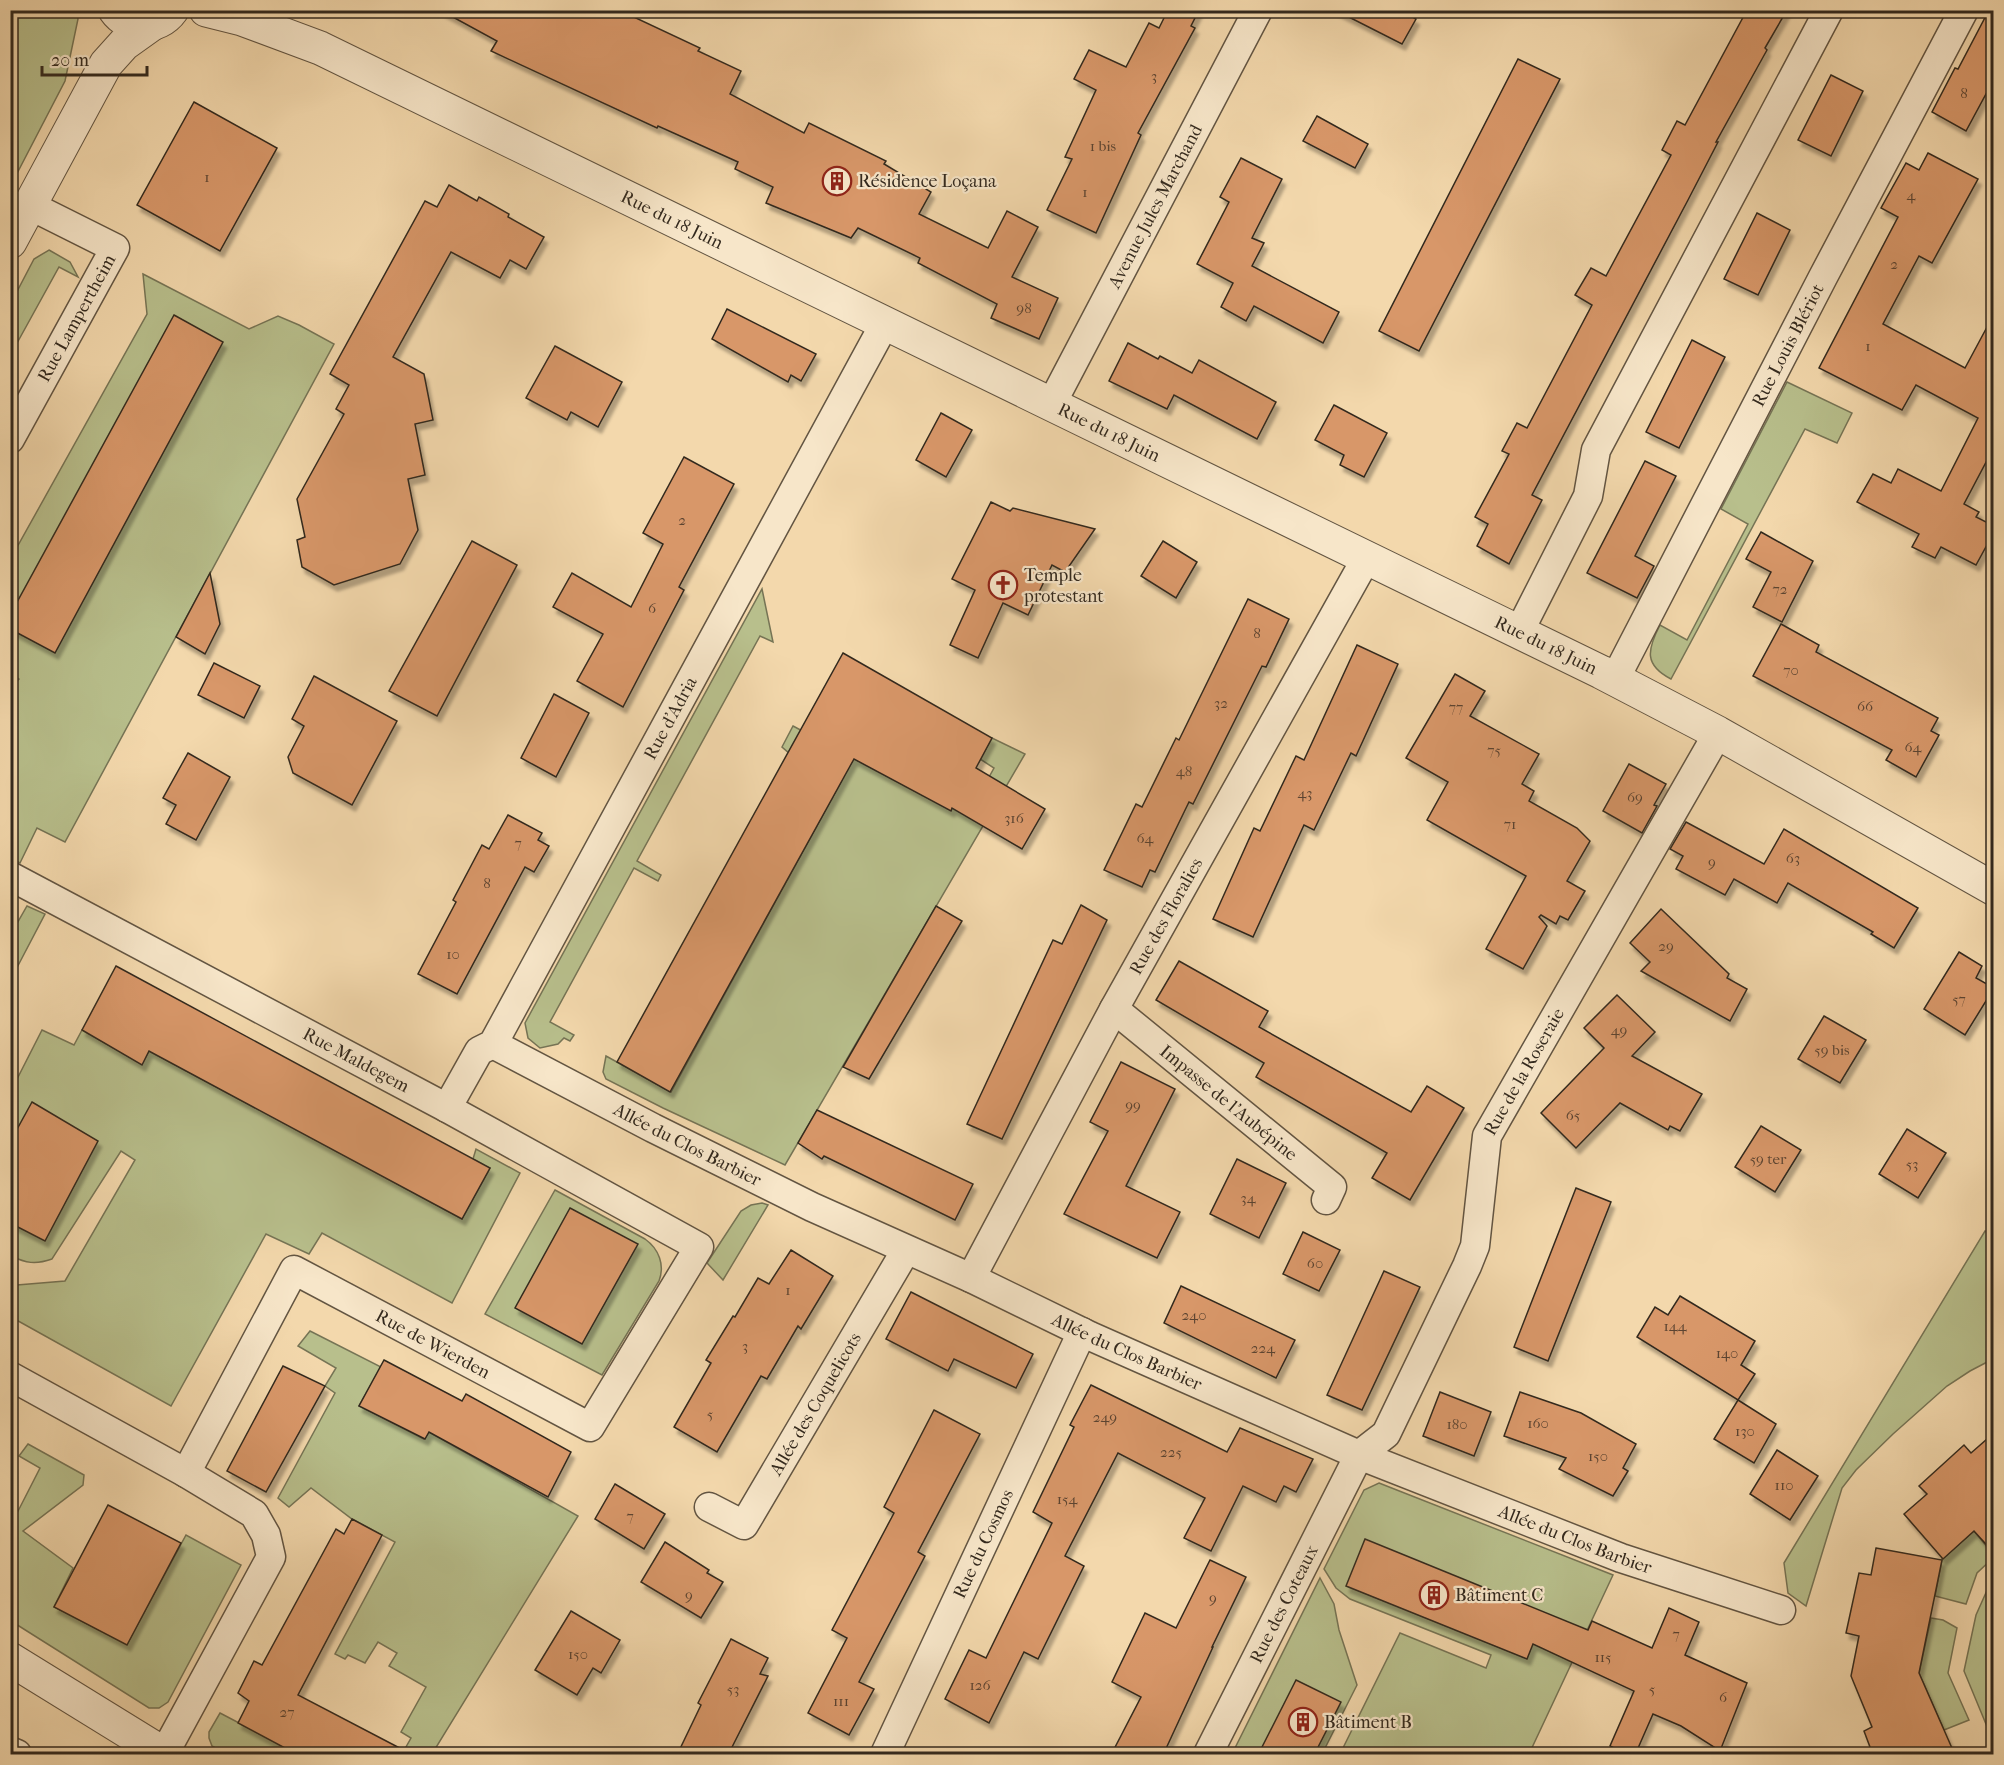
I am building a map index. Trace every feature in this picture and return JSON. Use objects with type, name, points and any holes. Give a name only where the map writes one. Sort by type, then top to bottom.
[{"type":"street","points":[[113,10],[134,24],[162,17]]},
{"type":"street","points":[[106,64],[113,10]]},
{"type":"street","name":"Rue du 18 Juin","points":[[206,10],[242,19],[320,48],[1367,557],[1615,679],[1718,733],[1994,889]]},
{"type":"street","name":"Avenue Jules Marchand","points":[[1052,404],[1258,10]]},
{"type":"street","points":[[1518,632],[1588,496],[1596,450],[1829,10]]},
{"type":"street","name":"Rue Louis Blériot","points":[[1615,679],[1964,10]]},
{"type":"street","points":[[10,242],[106,64],[124,44],[162,17]]},
{"type":"street","name":"Rue Lampertheim","points":[[10,439],[115,248],[31,206]]},
{"type":"street","name":"Rue d'Adria","points":[[447,1108],[479,1051],[493,1044],[885,323]]},
{"type":"street","name":"Rue des Floralies","points":[[971,1278],[1114,1009],[1367,557]]},
{"type":"street","name":"Rue de la Roseraie","points":[[1359,1455],[1386,1434],[1467,1266],[1475,1246],[1487,1136],[1718,733]]},
{"type":"street","name":"Rue Maldegem","points":[[10,876],[447,1108],[699,1247]]},
{"type":"street","name":"Impasse de l'Aubépine","points":[[1114,1009],[1332,1187],[1326,1200]]},
{"type":"street","name":"Allée du Clos Barbier","points":[[493,1044],[802,1203],[971,1278],[1082,1332],[1359,1455],[1621,1558],[1781,1610]]},
{"type":"street","name":"Rue de Wierden","points":[[186,1473],[294,1270],[590,1427],[699,1247]]},
{"type":"street","name":"Allée des Coquelicots","points":[[710,1507],[744,1525],[906,1250]]},
{"type":"street","name":"Rue du Cosmos","points":[[885,1755],[1082,1332]]},
{"type":"street","points":[[10,1376],[186,1473],[254,1514],[266,1535],[271,1557],[164,1754],[10,1659]]},
{"type":"street","name":"Rue des Coteaux","points":[[1208,1755],[1359,1455]]},
{"type":"street","points":[[10,1751],[17,1755]]},
{"type":"green space","points":[[11,10],[77,11],[78,19],[65,81],[11,185]]},
{"type":"green space","points":[[49,250],[70,262],[78,277],[59,267],[11,354],[11,303],[34,259]]},
{"type":"green space","points":[[143,274],[249,329],[278,316],[334,344],[65,842],[37,828],[20,863],[11,857],[11,687],[19,679],[11,673],[11,558],[147,314]]},
{"type":"green space","points":[[1787,382],[1852,413],[1837,443],[1805,429],[1671,679],[1662,674],[1652,662],[1650,656],[1652,642],[1660,625],[1687,640],[1748,524],[1721,509]]},
{"type":"green space","points":[[762,589],[773,642],[760,636],[637,861],[661,875],[658,881],[634,868],[550,1022],[574,1035],[570,1041],[564,1038],[558,1044],[540,1048],[528,1038],[525,1023]]},
{"type":"green space","points":[[793,726],[951,810],[964,787],[979,795],[994,768],[980,759],[992,738],[1025,754],[785,1165],[606,1079],[603,1072],[606,1056],[671,1092],[842,780],[789,753],[782,747]]},
{"type":"green space","points":[[27,906],[45,914],[11,979],[11,934]]},
{"type":"green space","points":[[42,1030],[74,1045],[82,1030],[142,1064],[149,1051],[462,1219],[490,1168],[473,1159],[476,1149],[520,1173],[452,1303],[322,1233],[309,1254],[266,1234],[171,1406],[11,1317],[11,1288],[17,1285],[65,1281],[135,1160],[121,1151],[52,1259],[31,1262],[11,1256],[11,1091]]},
{"type":"green space","points":[[555,1190],[645,1239],[660,1258],[659,1281],[602,1375],[485,1314]]},
{"type":"green space","points":[[762,1203],[768,1205],[723,1280],[707,1263],[741,1211],[751,1205]]},
{"type":"green space","points":[[1985,1231],[1993,1236],[1993,1359],[1947,1386],[1893,1434],[1856,1470],[1842,1488],[1806,1606],[1788,1593],[1784,1563]]},
{"type":"green space","points":[[310,1331],[381,1367],[359,1406],[424,1439],[429,1432],[578,1516],[432,1754],[402,1754],[411,1738],[401,1732],[426,1687],[389,1666],[397,1653],[378,1642],[365,1663],[348,1655],[345,1659],[335,1654],[395,1542],[352,1519],[311,1488],[289,1507],[278,1498],[335,1393],[325,1386],[336,1368],[298,1346]]},
{"type":"green space","points":[[28,1444],[84,1475],[83,1485],[23,1531],[73,1568],[54,1607],[127,1644],[186,1535],[241,1565],[168,1702],[159,1708],[149,1708],[11,1621],[10,1518],[14,1519],[40,1468],[19,1456]]},
{"type":"green space","points":[[1379,1483],[1613,1575],[1529,1754],[1340,1754],[1400,1633],[1486,1668],[1491,1655],[1350,1599],[1336,1588],[1324,1569],[1364,1490]]},
{"type":"green space","points":[[1974,1531],[1993,1554],[1993,1558],[1977,1573],[1966,1604],[1935,1596],[1942,1559]]},
{"type":"green space","points":[[1993,1577],[1993,1741],[1964,1671],[1976,1615]]},
{"type":"green space","points":[[1320,1578],[1334,1604],[1339,1630],[1357,1685],[1322,1754],[1232,1754]]},
{"type":"green space","points":[[1931,1618],[1943,1620],[1957,1628],[1948,1673],[1969,1720],[1944,1730],[1919,1673]]},
{"type":"green space","points":[[220,1713],[298,1754],[225,1754],[212,1746],[209,1738],[209,1732]]},
{"type":"building","points":[[440,10],[619,10],[700,48],[698,51],[741,71],[730,94],[804,133],[809,123],[886,161],[884,164],[931,192],[919,214],[988,248],[1007,211],[1038,227],[1012,277],[1058,298],[1039,339],[991,318],[997,304],[918,263],[920,258],[858,228],[851,238],[766,203],[773,187],[735,169],[738,162],[658,126],[657,128],[491,51],[497,41]]},
{"type":"building","points":[[1168,10],[1199,10],[1191,26],[1195,28],[1138,133],[1141,135],[1096,233],[1047,210],[1072,159],[1065,157],[1096,90],[1074,79],[1089,50],[1126,67],[1149,23],[1159,28]]},
{"type":"building","points":[[1335,10],[1401,10],[1416,19],[1402,44]]},
{"type":"building","points":[[1747,10],[1787,10],[1532,495],[1542,500],[1509,564],[1477,546],[1488,524],[1475,517],[1509,454],[1502,451],[1517,423],[1527,428],[1592,305],[1575,295],[1591,268],[1606,276],[1671,155],[1662,150],[1677,121],[1685,125]]},
{"type":"building","points":[[1989,10],[1994,10],[1994,79],[1966,131],[1932,112]]},
{"type":"building","points":[[1518,59],[1560,79],[1419,351],[1379,331]]},
{"type":"building","points":[[1831,75],[1863,91],[1831,156],[1798,140]]},
{"type":"building","points":[[194,102],[277,148],[220,251],[137,205]]},
{"type":"building","points":[[1317,116],[1368,144],[1355,168],[1303,141]]},
{"type":"building","points":[[1928,153],[1978,179],[1932,263],[1919,256],[1883,324],[1965,368],[1994,314],[1994,447],[1964,504],[1979,512],[1976,517],[1994,526],[1994,532],[1976,565],[1941,547],[1935,558],[1912,547],[1919,534],[1857,502],[1873,474],[1891,483],[1898,469],[1941,491],[1978,418],[1916,385],[1902,410],[1819,368],[1898,217],[1881,208],[1906,163],[1919,170]]},
{"type":"building","points":[[1241,158],[1282,179],[1252,238],[1264,243],[1252,266],[1339,312],[1323,343],[1254,306],[1246,321],[1221,307],[1233,283],[1197,264],[1229,202],[1220,197]]},
{"type":"building","points":[[449,185],[477,201],[479,197],[509,214],[508,217],[544,237],[526,269],[510,260],[500,278],[451,252],[393,357],[424,374],[433,420],[415,424],[425,475],[408,479],[418,530],[400,564],[334,585],[302,567],[297,540],[305,537],[297,499],[344,414],[336,409],[349,385],[330,374],[425,201],[437,207]]},
{"type":"building","points":[[1757,213],[1790,230],[1758,295],[1724,279]]},
{"type":"building","points":[[727,309],[816,354],[801,381],[791,375],[788,382],[712,339]]},
{"type":"building","points":[[174,315],[223,342],[55,653],[10,629],[10,615]]},
{"type":"building","points":[[1692,340],[1725,357],[1679,448],[1646,432]]},
{"type":"building","points":[[1128,343],[1158,359],[1160,356],[1192,373],[1199,360],[1276,402],[1257,439],[1174,395],[1167,409],[1109,381]]},
{"type":"building","points":[[555,346],[622,382],[598,427],[571,412],[567,420],[526,398]]},
{"type":"building","points":[[1334,405],[1387,433],[1364,477],[1340,465],[1344,455],[1315,440]]},
{"type":"building","points":[[941,413],[972,430],[946,477],[916,460]]},
{"type":"building","points":[[684,457],[734,484],[679,587],[684,590],[623,707],[577,681],[603,634],[553,607],[572,573],[631,607],[663,544],[643,533]]},
{"type":"building","points":[[1645,461],[1676,476],[1635,556],[1654,566],[1637,598],[1587,573]]},
{"type":"building","name":"Temple protestant","points":[[991,502],[1010,511],[1013,508],[1095,529],[1065,572],[1052,565],[1028,615],[1003,603],[978,658],[950,645],[975,590],[952,579]]},
{"type":"building","points":[[1761,532],[1813,561],[1782,622],[1753,607],[1771,572],[1746,559]]},
{"type":"building","points":[[472,541],[517,565],[437,716],[389,691]]},
{"type":"building","points":[[1163,541],[1197,562],[1176,598],[1141,576]]},
{"type":"building","points":[[210,573],[220,624],[205,654],[176,637]]},
{"type":"building","points":[[1248,599],[1289,619],[1266,667],[1262,666],[1193,804],[1189,802],[1155,872],[1150,870],[1142,887],[1104,870],[1136,804],[1142,807],[1176,738],[1179,740]]},
{"type":"building","points":[[1781,624],[1819,645],[1816,652],[1938,718],[1931,731],[1939,735],[1916,777],[1886,760],[1892,750],[1753,676]]},
{"type":"building","points":[[1357,645],[1398,664],[1356,756],[1351,753],[1314,830],[1304,825],[1253,937],[1213,919],[1254,828],[1260,831],[1296,756],[1304,760]]},
{"type":"building","points":[[843,653],[992,738],[976,768],[1045,809],[1022,849],[952,808],[951,811],[854,759],[670,1092],[617,1062]]},
{"type":"building","points":[[214,663],[260,686],[244,718],[198,695]]},
{"type":"building","points":[[1455,674],[1485,691],[1470,716],[1539,754],[1522,784],[1534,791],[1529,801],[1577,828],[1590,841],[1567,881],[1585,891],[1568,920],[1560,916],[1556,924],[1541,915],[1539,917],[1547,926],[1523,969],[1486,949],[1526,876],[1427,820],[1448,782],[1406,758]]},
{"type":"building","points":[[314,676],[397,721],[352,805],[293,773],[288,757],[304,726],[292,719]]},
{"type":"building","points":[[554,694],[589,713],[556,777],[521,758]]},
{"type":"building","points":[[188,753],[230,777],[196,840],[166,824],[176,805],[163,798]]},
{"type":"building","points":[[1629,764],[1666,784],[1642,833],[1603,811]]},
{"type":"building","points":[[508,815],[542,833],[538,840],[549,846],[534,872],[525,867],[457,994],[418,974],[456,902],[453,900],[482,845],[489,849]]},
{"type":"building","points":[[1686,822],[1764,864],[1784,829],[1918,908],[1894,948],[1871,934],[1873,932],[1788,883],[1777,903],[1734,879],[1725,895],[1676,869],[1683,856],[1670,849]]},
{"type":"building","points":[[1081,905],[1107,920],[1002,1139],[967,1124],[1053,940],[1062,944]]},
{"type":"building","points":[[936,906],[962,921],[869,1079],[843,1067]]},
{"type":"building","points":[[1661,909],[1729,974],[1727,978],[1747,989],[1730,1021],[1641,971],[1650,962],[1630,943]]},
{"type":"building","points":[[1959,952],[1982,966],[1976,978],[1994,988],[1965,1035],[1924,1009]]},
{"type":"building","points":[[1179,961],[1268,1011],[1259,1027],[1411,1112],[1427,1086],[1464,1108],[1410,1200],[1372,1178],[1387,1153],[1256,1077],[1264,1063],[1156,1000]]},
{"type":"building","points":[[116,966],[490,1168],[462,1219],[149,1051],[142,1065],[82,1030]]},
{"type":"building","points":[[1617,995],[1655,1032],[1632,1056],[1702,1094],[1680,1131],[1670,1126],[1668,1130],[1620,1103],[1576,1148],[1541,1113],[1604,1048],[1584,1028]]},
{"type":"building","points":[[1824,1016],[1866,1040],[1840,1083],[1798,1059]]},
{"type":"building","points":[[1121,1062],[1175,1089],[1126,1186],[1180,1212],[1157,1258],[1064,1214],[1108,1131],[1090,1122]]},
{"type":"building","points":[[32,1102],[98,1141],[45,1241],[10,1223],[10,1142]]},
{"type":"building","points":[[817,1110],[973,1184],[955,1220],[824,1156],[822,1159],[798,1143]]},
{"type":"building","points":[[1761,1126],[1801,1150],[1775,1192],[1735,1167]]},
{"type":"building","points":[[1907,1129],[1946,1153],[1918,1198],[1879,1174]]},
{"type":"building","points":[[1237,1159],[1286,1183],[1259,1238],[1210,1214]]},
{"type":"building","points":[[1576,1188],[1611,1202],[1548,1361],[1514,1347]]},
{"type":"building","points":[[570,1208],[638,1244],[582,1344],[515,1308]]},
{"type":"building","points":[[1303,1232],[1340,1250],[1319,1291],[1283,1274]]},
{"type":"building","points":[[791,1250],[833,1276],[801,1329],[798,1326],[767,1379],[761,1376],[717,1452],[674,1427],[711,1363],[706,1360],[758,1278],[769,1284]]},
{"type":"building","points":[[1384,1271],[1420,1287],[1362,1410],[1327,1395]]},
{"type":"building","points":[[1181,1286],[1295,1340],[1276,1378],[1164,1323]]},
{"type":"building","points":[[911,1292],[1033,1354],[1016,1388],[954,1359],[948,1371],[886,1339]]},
{"type":"building","points":[[1680,1296],[1755,1341],[1741,1365],[1755,1374],[1738,1400],[1637,1337],[1655,1307],[1668,1315]]},
{"type":"building","points":[[384,1360],[462,1401],[466,1394],[571,1452],[548,1497],[429,1432],[425,1439],[359,1406]]},
{"type":"building","points":[[283,1366],[325,1386],[266,1492],[227,1471]]},
{"type":"building","points":[[1091,1385],[1227,1452],[1240,1428],[1313,1459],[1296,1492],[1284,1486],[1276,1502],[1243,1486],[1211,1551],[1184,1538],[1205,1498],[1118,1453],[1065,1556],[1084,1566],[1038,1659],[1024,1652],[989,1723],[945,1699],[969,1650],[986,1658],[1052,1523],[1033,1512],[1074,1427],[1070,1425]]},
{"type":"building","points":[[1440,1392],[1491,1412],[1474,1456],[1423,1436]]},
{"type":"building","points":[[1520,1392],[1581,1413],[1636,1444],[1623,1468],[1628,1471],[1613,1496],[1559,1469],[1566,1458],[1504,1436]]},
{"type":"building","points":[[1738,1400],[1776,1424],[1754,1463],[1714,1439]]},
{"type":"building","points":[[934,1410],[980,1434],[918,1552],[925,1556],[859,1682],[874,1689],[849,1735],[808,1713],[847,1638],[832,1630],[894,1513],[884,1507]]},
{"type":"building","points":[[1994,1433],[1994,1553],[1974,1531],[1943,1559],[1904,1514],[1927,1494],[1919,1486],[1964,1445],[1971,1453]]},
{"type":"building","points":[[1777,1450],[1818,1476],[1790,1520],[1750,1494]]},
{"type":"building","points":[[615,1484],[665,1514],[644,1549],[595,1519]]},
{"type":"building","points":[[108,1505],[181,1543],[127,1645],[54,1607]]},
{"type":"building","points":[[352,1519],[382,1535],[298,1695],[413,1755],[298,1755],[238,1723],[249,1701],[238,1693],[254,1661],[262,1665],[336,1529],[344,1534]]},
{"type":"building","points":[[1365,1539],[1588,1630],[1592,1621],[1652,1648],[1669,1608],[1699,1622],[1685,1655],[1747,1683],[1720,1751],[1681,1726],[1653,1714],[1635,1755],[1628,1755],[1610,1746],[1634,1691],[1533,1644],[1527,1659],[1346,1586]]},
{"type":"building","points":[[665,1542],[709,1570],[707,1573],[723,1582],[701,1618],[641,1582]]},
{"type":"building","points":[[1876,1548],[1942,1560],[1919,1673],[1955,1755],[1873,1755],[1864,1731],[1872,1727],[1851,1676],[1859,1636],[1846,1633],[1859,1573],[1871,1575]]},
{"type":"building","points":[[1210,1560],[1246,1577],[1163,1755],[1111,1755],[1141,1697],[1112,1682],[1145,1613],[1176,1628]]},
{"type":"building","points":[[571,1611],[620,1640],[601,1673],[593,1668],[577,1695],[535,1670]]},
{"type":"building","points":[[731,1639],[768,1658],[760,1674],[768,1676],[728,1755],[677,1755],[701,1705],[698,1703]]},
{"type":"building","name":"Bâtiment B","points":[[1296,1680],[1341,1702],[1314,1755],[1258,1755]]},
{"type":"place","name":"Résidence Loçana","points":[[837,181]]},
{"type":"place","name":"Temple protestant","points":[[1003,585]]},
{"type":"place","name":"Bâtiment C","points":[[1434,1595]]},
{"type":"place","name":"Bâtiment B","points":[[1303,1722]]}]
